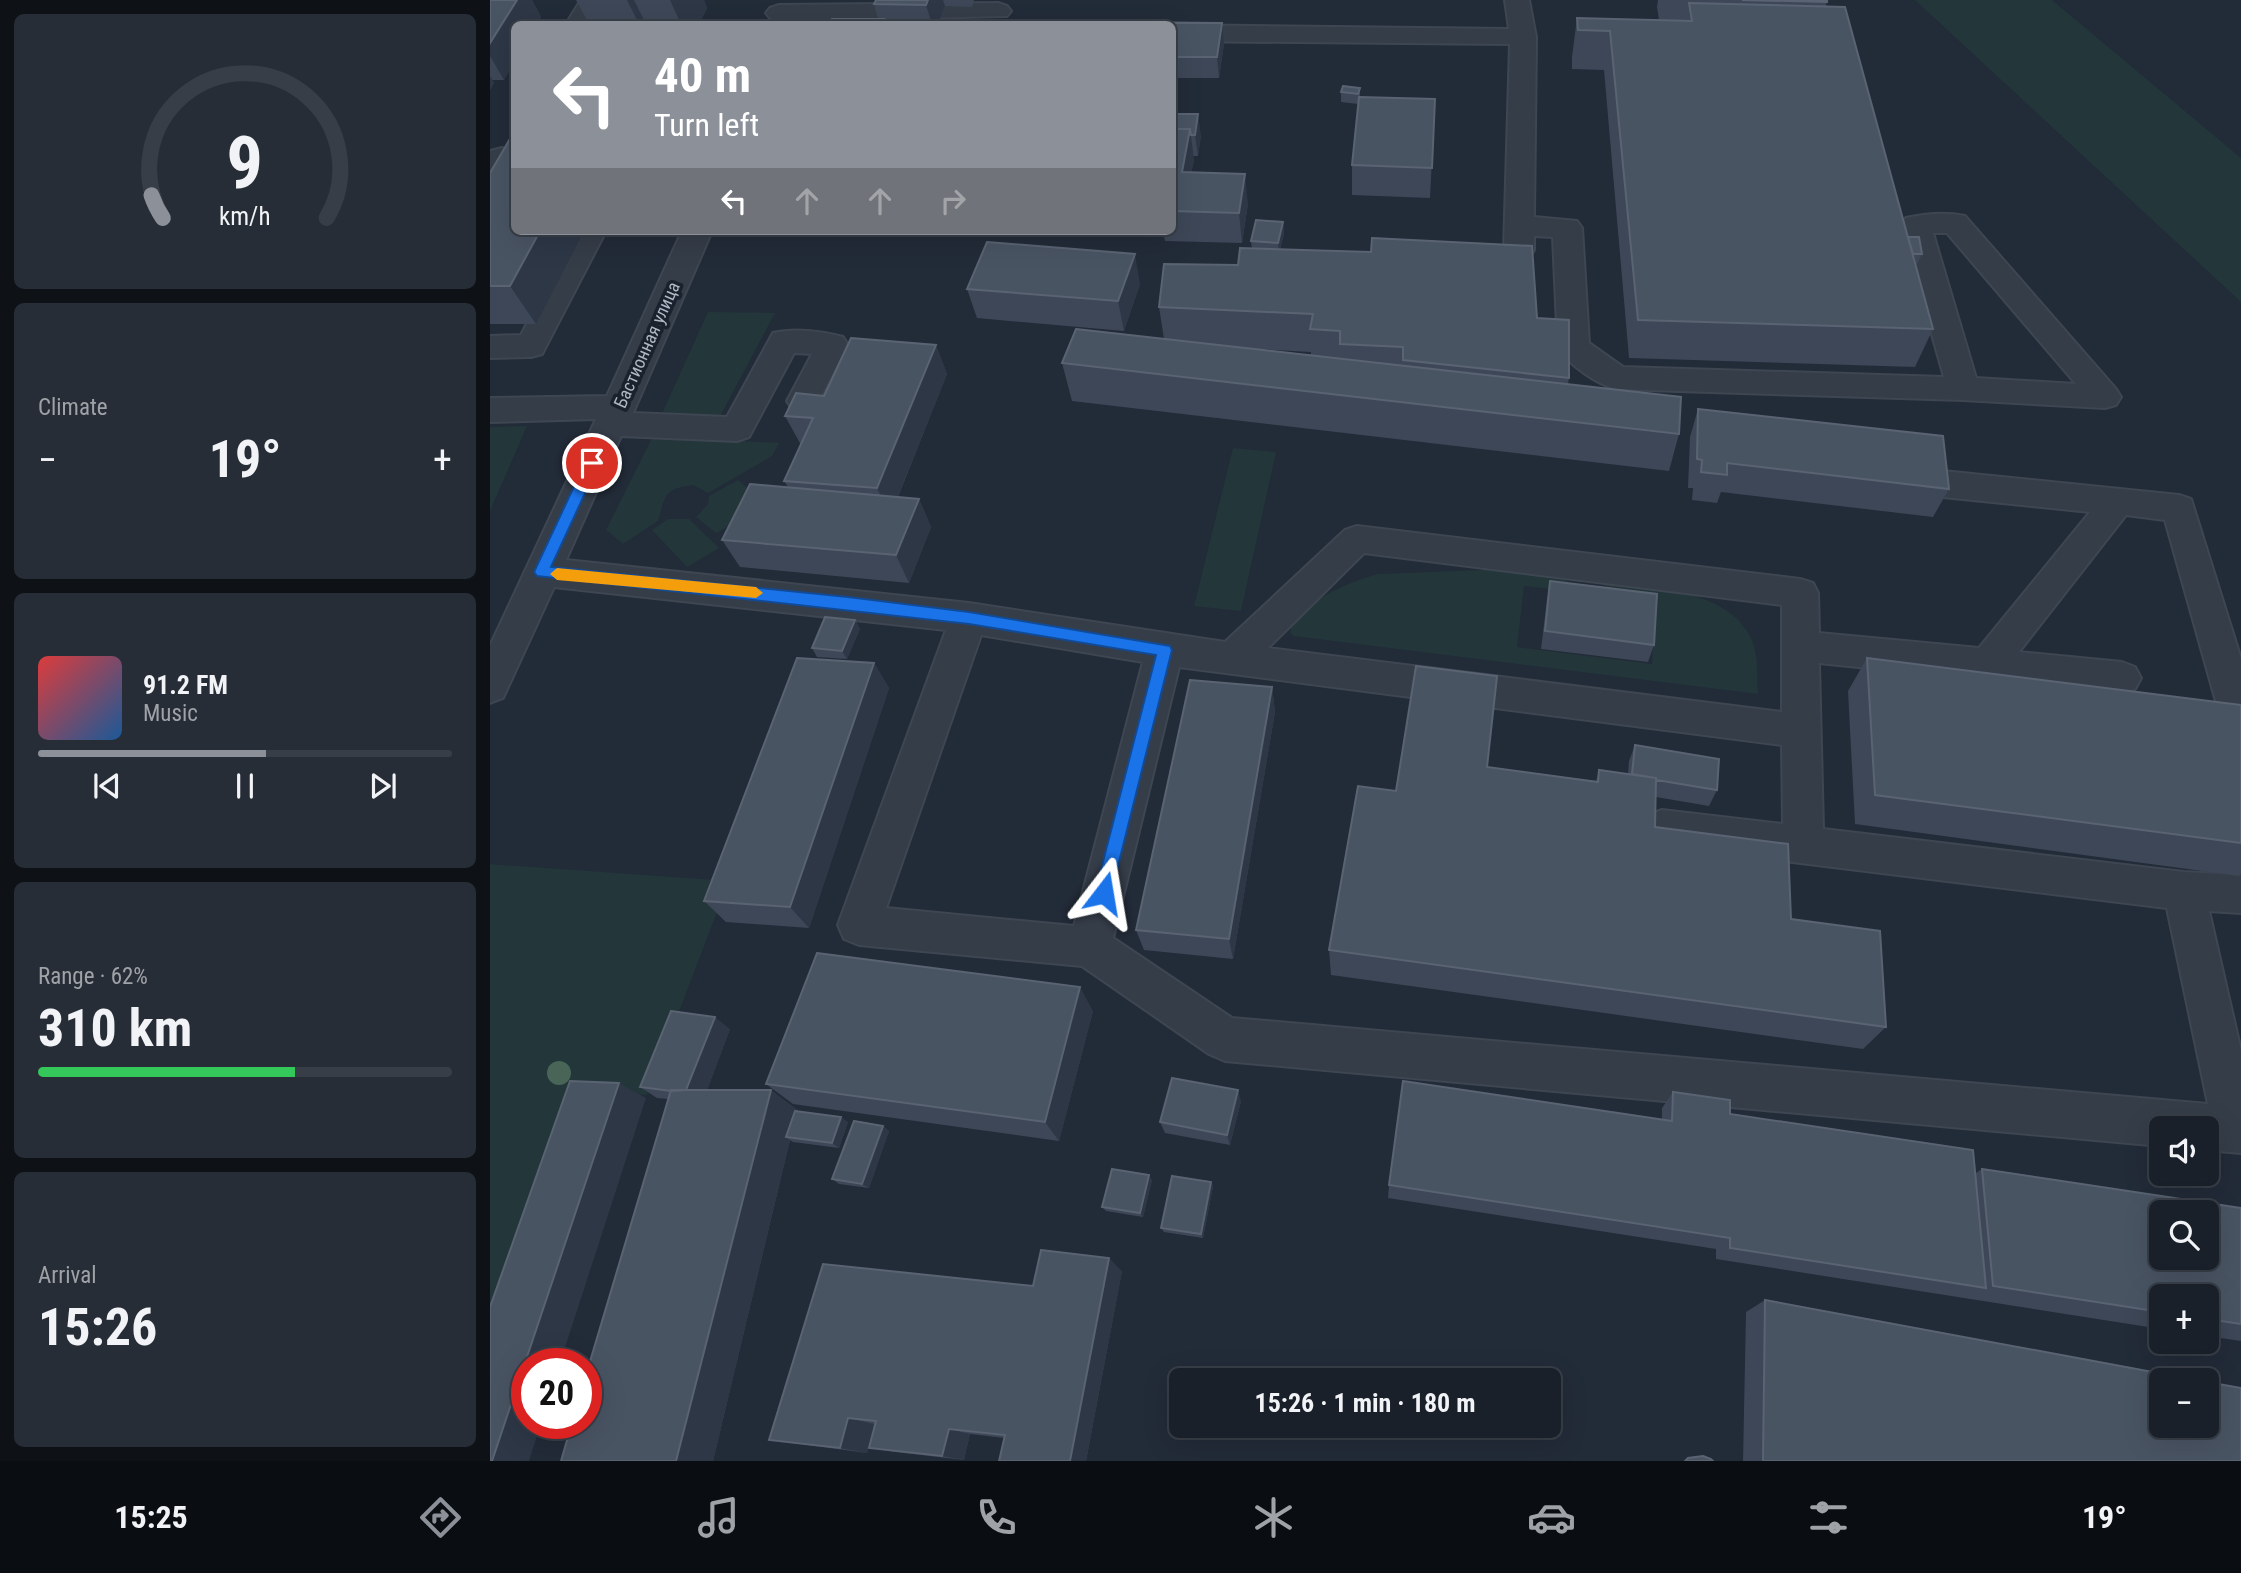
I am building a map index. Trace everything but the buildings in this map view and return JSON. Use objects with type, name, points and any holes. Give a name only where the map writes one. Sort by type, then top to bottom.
[{"type":"street","points":[[580,21],[593,0]]},
{"type":"street","points":[[1491,267],[1518,267],[1523,37],[1517,0]]},
{"type":"street","points":[[773,8],[998,12]]},
{"type":"street","points":[[1176,33],[1523,37]]},
{"type":"street","points":[[1520,226],[1567,228],[1574,348],[1616,378],[1963,389],[2105,397],[1955,223],[1916,225],[1963,389]]},
{"type":"street","points":[[490,346],[531,346],[589,235]]},
{"type":"street","name":"Бастионная улица","points":[[490,687],[616,416],[695,235]]},
{"type":"street","points":[[490,410],[616,416],[746,430],[758,390],[784,341],[832,345],[804,398],[758,390]]},
{"type":"street","points":[[1943,484],[2179,508],[2241,723]]},
{"type":"street","points":[[1989,663],[2117,502]]},
{"type":"street","points":[[1234,657],[1357,539],[1800,593],[1802,845]]},
{"type":"street","points":[[542,572],[622,582],[725,589],[969,618],[1165,650],[1802,731]]},
{"type":"street","points":[[969,618],[859,925],[1090,947],[1225,1039],[2239,1130],[2184,891]]},
{"type":"street","points":[[1801,646],[2122,678]]},
{"type":"street","points":[[1090,947],[1165,650]]},
{"type":"street","points":[[1662,828],[2184,891],[2241,894]]},
{"type":"green space","points":[[1915,0],[2052,0],[2241,158],[2241,302]]},
{"type":"green space","points":[[708,312],[775,313],[718,420],[660,418]]},
{"type":"green space","points":[[527,426],[490,511],[490,427]]},
{"type":"green space","points":[[653,436],[779,443],[772,456],[708,493],[693,485],[670,492],[664,500],[658,521],[623,544],[606,530]]},
{"type":"green space","points":[[1233,448],[1276,452],[1241,611],[1194,606]]},
{"type":"green space","points":[[738,480],[755,495],[746,517],[716,533],[696,517],[708,504],[709,496]]},
{"type":"green space","points":[[668,519],[689,519],[719,548],[687,567],[652,530]]},
{"type":"green space","points":[[1508,569],[1567,577],[1567,591],[1524,586],[1517,647],[1652,664],[1655,604],[1604,597],[1605,581],[1664,589],[1704,599],[1722,607],[1737,619],[1749,634],[1754,648],[1758,694],[1294,636],[1290,633],[1294,622],[1313,603],[1340,588],[1378,574]]},
{"type":"green space","points":[[490,864],[729,881],[647,1095],[591,1092],[490,1393]]},
{"type":"slow traffic","points":[[557,574],[756,593]]},
{"type":"route","points":[[592,463],[542,572],[622,582],[717,588],[969,618],[1165,650],[1104,893]]}]
